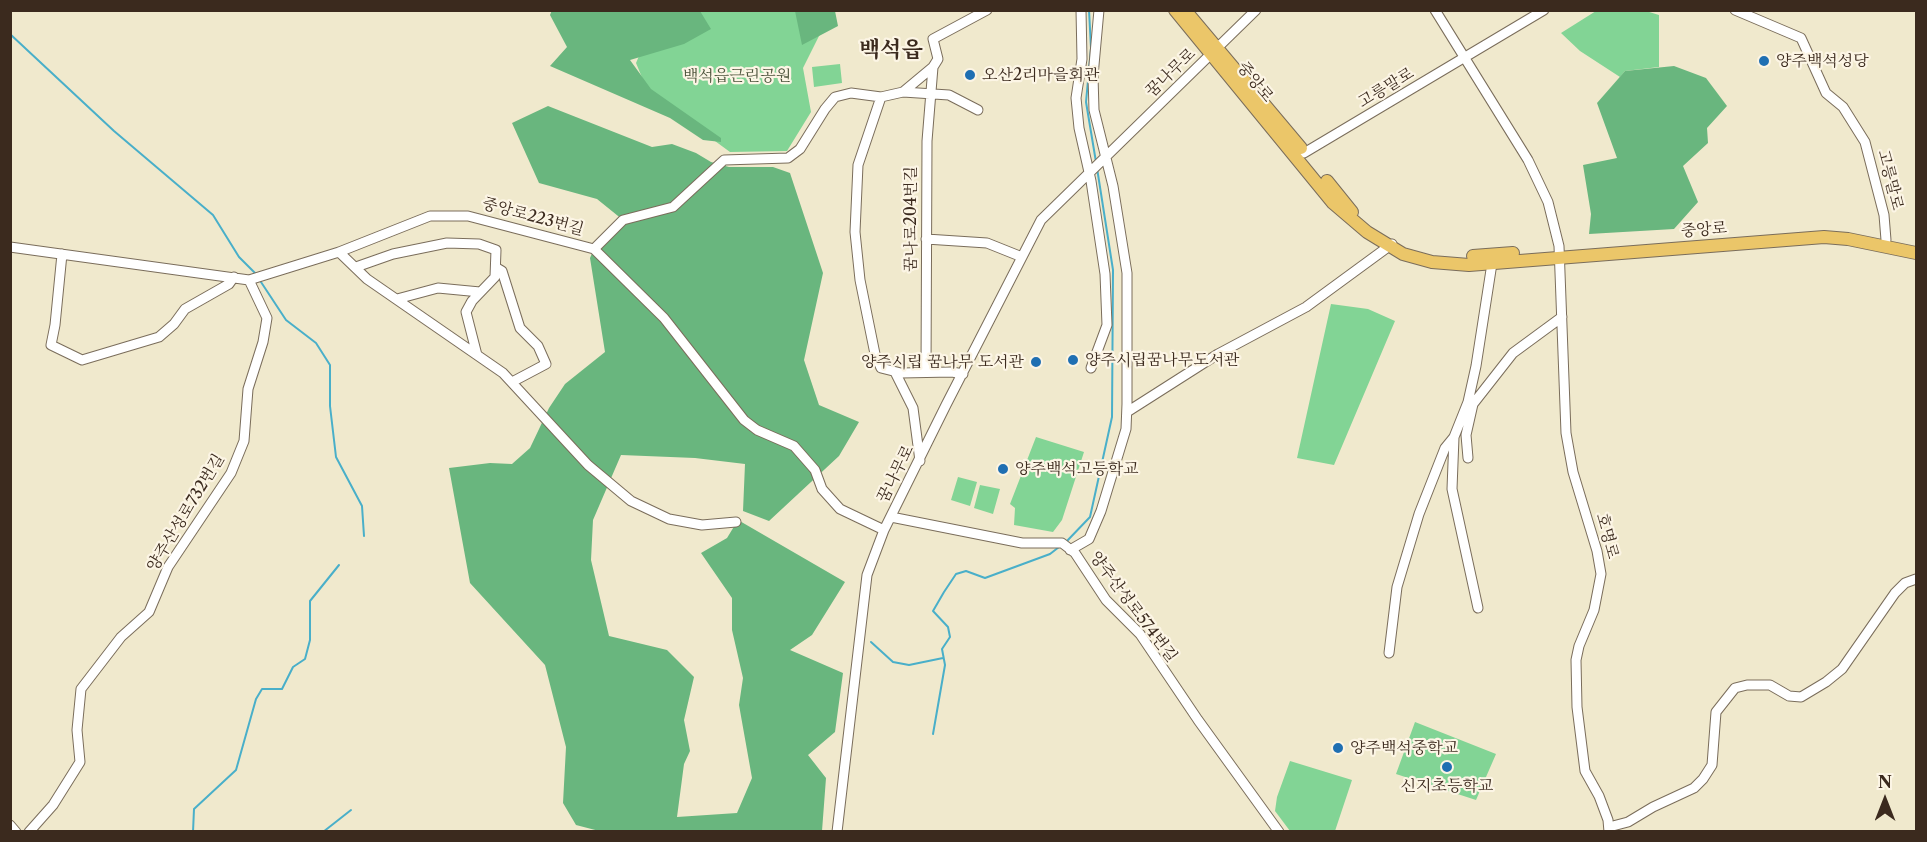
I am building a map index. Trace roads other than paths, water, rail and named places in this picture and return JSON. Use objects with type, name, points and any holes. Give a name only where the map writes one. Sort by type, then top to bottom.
[{"type":"main road","name":"중앙로","points":[[1175,10],[1304,153],[1354,214],[1391,245]]},
{"type":"main road","name":"중앙로","points":[[1185,10],[1215,53],[1333,203],[1391,245],[1433,255],[1493,259],[1824,237],[1848,239],[1917,253]]},
{"type":"main road","name":"중앙로","points":[[1561,255],[1827,230],[1917,246]]},
{"type":"street","points":[[933,67],[938,59],[933,39],[987,10]]},
{"type":"street","points":[[1081,10],[1082,59],[1076,98],[1079,128],[1090,173],[1105,274],[1107,325],[1091,368]]},
{"type":"street","points":[[891,517],[1022,543],[1066,546],[1089,538],[1101,511],[1126,429],[1127,273],[1106,156],[1094,110],[1093,76],[1099,10]]},
{"type":"street","name":"꿈나무로","points":[[837,831],[867,575],[884,530],[1022,257],[1041,220],[1215,53],[1256,10]]},
{"type":"street","points":[[1435,10],[1539,181],[1548,202],[1561,255]]},
{"type":"street","name":"고릉말로","points":[[1304,153],[1544,10]]},
{"type":"street","name":"고릉말로","points":[[1735,10],[1801,38],[1826,93],[1843,107],[1865,142],[1884,214],[1886,240]]},
{"type":"street","name":"중앙로223번길","points":[[10,247],[251,279],[339,252],[430,216],[468,216],[594,249],[623,220],[673,207],[724,159],[788,158],[800,149],[835,97],[851,93],[881,97],[903,92],[933,67]]},
{"type":"street","name":"꿈나로204번길","points":[[926,372],[927,141],[933,67]]},
{"type":"street","points":[[903,92],[949,94],[978,110]]},
{"type":"street","points":[[881,97],[858,165],[855,232],[860,280],[875,354],[881,368],[895,372],[963,374]]},
{"type":"street","points":[[926,239],[987,243],[1022,257]]},
{"type":"street","points":[[356,267],[393,254],[447,243],[479,244],[496,250],[495,277],[472,301],[466,312],[477,355]]},
{"type":"street","points":[[1127,412],[1218,354],[1306,307],[1391,245]]},
{"type":"street","points":[[594,249],[664,318],[744,420],[757,430],[794,446],[814,470],[822,489],[840,509],[884,530]]},
{"type":"street","points":[[339,252],[397,299],[512,382],[588,465],[631,501],[669,519],[702,525],[736,522]]},
{"type":"street","points":[[1468,458],[1466,435],[1473,404],[1513,353],[1563,314],[1565,276],[1570,264],[1576,260],[1619,252]]},
{"type":"street","points":[[62,254],[51,345],[82,360],[159,337],[185,309],[229,284],[234,277]]},
{"type":"street","name":"호명로","points":[[1561,255],[1564,410],[1567,442],[1573,472],[1597,551],[1601,574],[1594,610],[1579,646],[1576,660],[1577,707],[1585,771],[1599,796],[1609,829],[1628,822],[1653,807],[1694,788],[1703,779],[1712,765],[1716,712],[1735,688],[1747,685],[1770,685],[1789,696],[1801,697],[1842,669],[1894,593],[1905,583],[1917,579]]},
{"type":"street","points":[[1389,653],[1397,587],[1419,514],[1445,448],[1454,437],[1468,402],[1493,259]]},
{"type":"street","points":[[497,268],[502,271],[520,328],[538,346],[546,364],[512,382]]},
{"type":"street","name":"양주산성로732번길","points":[[29,831],[53,805],[80,762],[77,730],[81,689],[121,637],[149,612],[168,567],[231,473],[244,441],[248,389],[263,342],[267,318],[251,279]]},
{"type":"street","points":[[397,299],[438,288],[480,292]]},
{"type":"street","points":[[895,372],[913,408],[920,460]]},
{"type":"street","points":[[1454,437],[1452,489],[1478,608]]},
{"type":"street","name":"양주산성로574번길","points":[[1066,546],[1106,600],[1140,634],[1198,720],[1280,831]]},
{"type":"street","points":[[10,825],[16,831]]},
{"type":"waterway","points":[[1089,10],[1091,48],[1086,102],[1096,162]]},
{"type":"waterway","points":[[10,34],[114,131],[213,215],[239,257],[256,274]]},
{"type":"waterway","points":[[1066,542],[1090,517],[1112,417],[1113,270],[1097,168]]},
{"type":"waterway","points":[[259,279],[286,320],[316,343],[330,365],[330,406],[336,457],[362,506],[364,536]]},
{"type":"waterway","points":[[933,734],[945,665],[942,649],[950,637],[948,627],[933,611],[956,574],[966,571],[985,578],[1050,554],[1059,547]]},
{"type":"waterway","points":[[193,832],[194,809],[236,770],[256,699],[262,689],[282,689],[293,667],[305,659],[310,640],[310,601],[339,565]]},
{"type":"waterway","points":[[871,642],[893,662],[909,665],[943,658]]},
{"type":"waterway","points":[[323,832],[351,810]]},
{"type":"place","name":"양주백석성당","points":[[1764,61]]},
{"type":"place","name":"오산2리마을회관","points":[[970,75]]},
{"type":"place","name":"양주시립꿈나무도서관","points":[[1073,360]]},
{"type":"place","name":"양주시립 꿈나무 도서관","points":[[1036,362]]},
{"type":"place","name":"양주백석고등학교","points":[[1003,469]]},
{"type":"place","name":"양주백석중학교","points":[[1338,748]]},
{"type":"place","name":"신지초등학교","points":[[1447,767]]},
{"type":"district","name":"백석읍","points":[[891,51]]},
{"type":"park label","name":"백석읍근린공원","points":[[737,76]]}]
